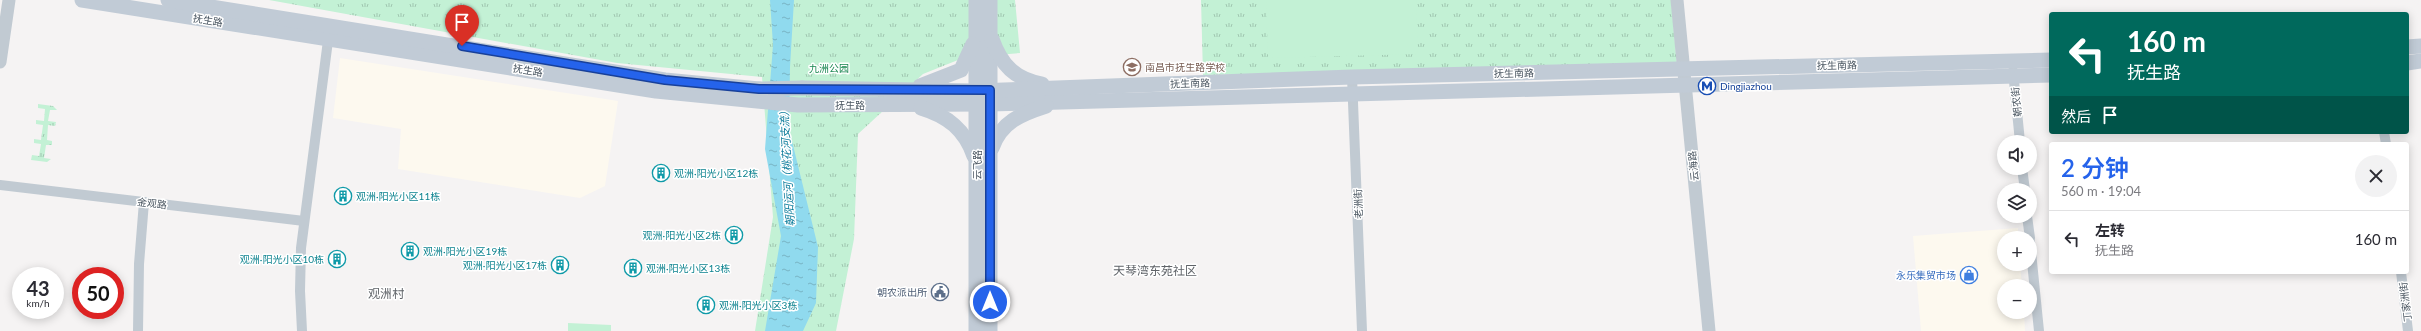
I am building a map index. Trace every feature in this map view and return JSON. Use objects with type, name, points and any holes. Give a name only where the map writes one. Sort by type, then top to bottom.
[{"type":"main road","name":"抚生路","points":[[82,0],[329,32],[665,80],[757,95],[798,105],[908,97],[983,97]]},
{"type":"main road","name":"抚生路","points":[[168,0],[329,32]]},
{"type":"main road","name":"云飞路","points":[[976,0],[983,34]]},
{"type":"main road","name":"云飞路","points":[[976,331],[977,163],[983,97],[983,34],[990,0]]},
{"type":"main road","points":[[908,97],[961,70],[983,34],[1014,74],[1027,81],[1062,95]]},
{"type":"main road","points":[[2409,47],[2421,46]]},
{"type":"main road","name":"抚生南路","points":[[1062,95],[1352,77],[1684,76],[2013,68],[2049,60]]},
{"type":"main road","points":[[2409,63],[2421,61]]},
{"type":"main road","name":"抚生南路","points":[[2013,68],[2049,75]]},
{"type":"main road","name":"抚生南路","points":[[983,97],[1062,95],[1354,94],[1684,76]]},
{"type":"main road","name":"抚生路","points":[[757,95],[802,88],[908,97]]},
{"type":"main road","points":[[990,154],[996,136],[1007,123],[1062,95]]},
{"type":"main road","points":[[908,97],[947,118],[961,129],[971,146],[977,163]]},
{"type":"main road","name":"云飞路","points":[[983,97],[990,154],[990,331]]},
{"type":"street","points":[[0,62],[9,0]]},
{"type":"street","name":"云海路","points":[[1676,0],[1709,331]]},
{"type":"street","points":[[302,331],[300,291],[304,221],[329,32]]},
{"type":"street","name":"朝农街","points":[[2013,68],[2019,135]]},
{"type":"street","name":"老洲街","points":[[1352,77],[1354,94],[1362,331]]},
{"type":"street","name":"金观路","points":[[0,185],[304,221]]},
{"type":"street","points":[[138,331],[139,264],[144,202]]},
{"type":"street","points":[[2033,271],[2039,331]]},
{"type":"street","name":"丁家洲街","points":[[2401,274],[2408,331]]},
{"type":"shaded area","points":[[340,58],[618,101],[605,186],[580,198],[398,169],[401,129],[333,118]]},
{"type":"shaded area","name":"永乐集贸市场","points":[[2018,228],[2018,231],[1997,231],[1997,271],[2021,271],[2021,279],[1997,279],[1997,319],[2024,319],[2025,331],[1921,331],[1913,236]]},
{"type":"green space","name":"九洲公园","points":[[269,0],[1015,0],[1020,53],[963,58],[923,74],[858,134],[854,239],[836,331],[755,331],[773,217],[762,77],[617,63]]},
{"type":"green space","points":[[1201,0],[1671,0],[1677,65],[1203,75]]},
{"type":"green space","points":[[1266,0],[1416,0],[1418,54],[1268,58]]},
{"type":"green space","points":[[38,104],[53,106],[57,110],[50,110],[48,121],[56,122],[55,126],[48,125],[47,140],[52,141],[52,145],[46,145],[44,158],[51,159],[47,162],[31,160],[32,155],[39,156],[41,144],[34,143],[34,139],[41,140],[43,125],[36,124],[36,120],[44,121],[45,109],[38,108]]},
{"type":"green space","points":[[568,323],[611,325],[611,331],[568,331]]},
{"type":"water","name":"朝阳运河（桃花河支流）","points":[[770,0],[794,0],[790,67],[789,129],[818,247],[816,303],[803,331],[765,331],[781,236],[765,149],[773,45]]},
{"type":"place","name":"南昌市抚生路学校","points":[[1132,67]]},
{"type":"place","name":"Dingjiazhou","points":[[1707,86]]},
{"type":"place","name":"观洲·阳光小区12栋","points":[[661,173]]},
{"type":"place","name":"观洲·阳光小区11栋","points":[[343,196]]},
{"type":"place","name":"观洲·阳光小区2栋","points":[[734,235]]},
{"type":"place","name":"观洲·阳光小区19栋","points":[[410,251]]},
{"type":"place","name":"观洲·阳光小区10栋","points":[[337,259]]},
{"type":"place","name":"观洲·阳光小区17栋","points":[[560,265]]},
{"type":"place","name":"观洲·阳光小区13栋","points":[[633,268]]},
{"type":"place","name":"永乐集贸市场","points":[[1969,275]]},
{"type":"place","name":"朝农派出所","points":[[940,292]]},
{"type":"place","name":"观洲·阳光小区3栋","points":[[706,305]]},
{"type":"district","name":"天琴湾东苑社区","points":[[1155,271]]},
{"type":"district","name":"观洲村","points":[[386,294]]},
{"type":"route","points":[[462,46],[665,80],[759,89],[990,90],[990,302]]}]
